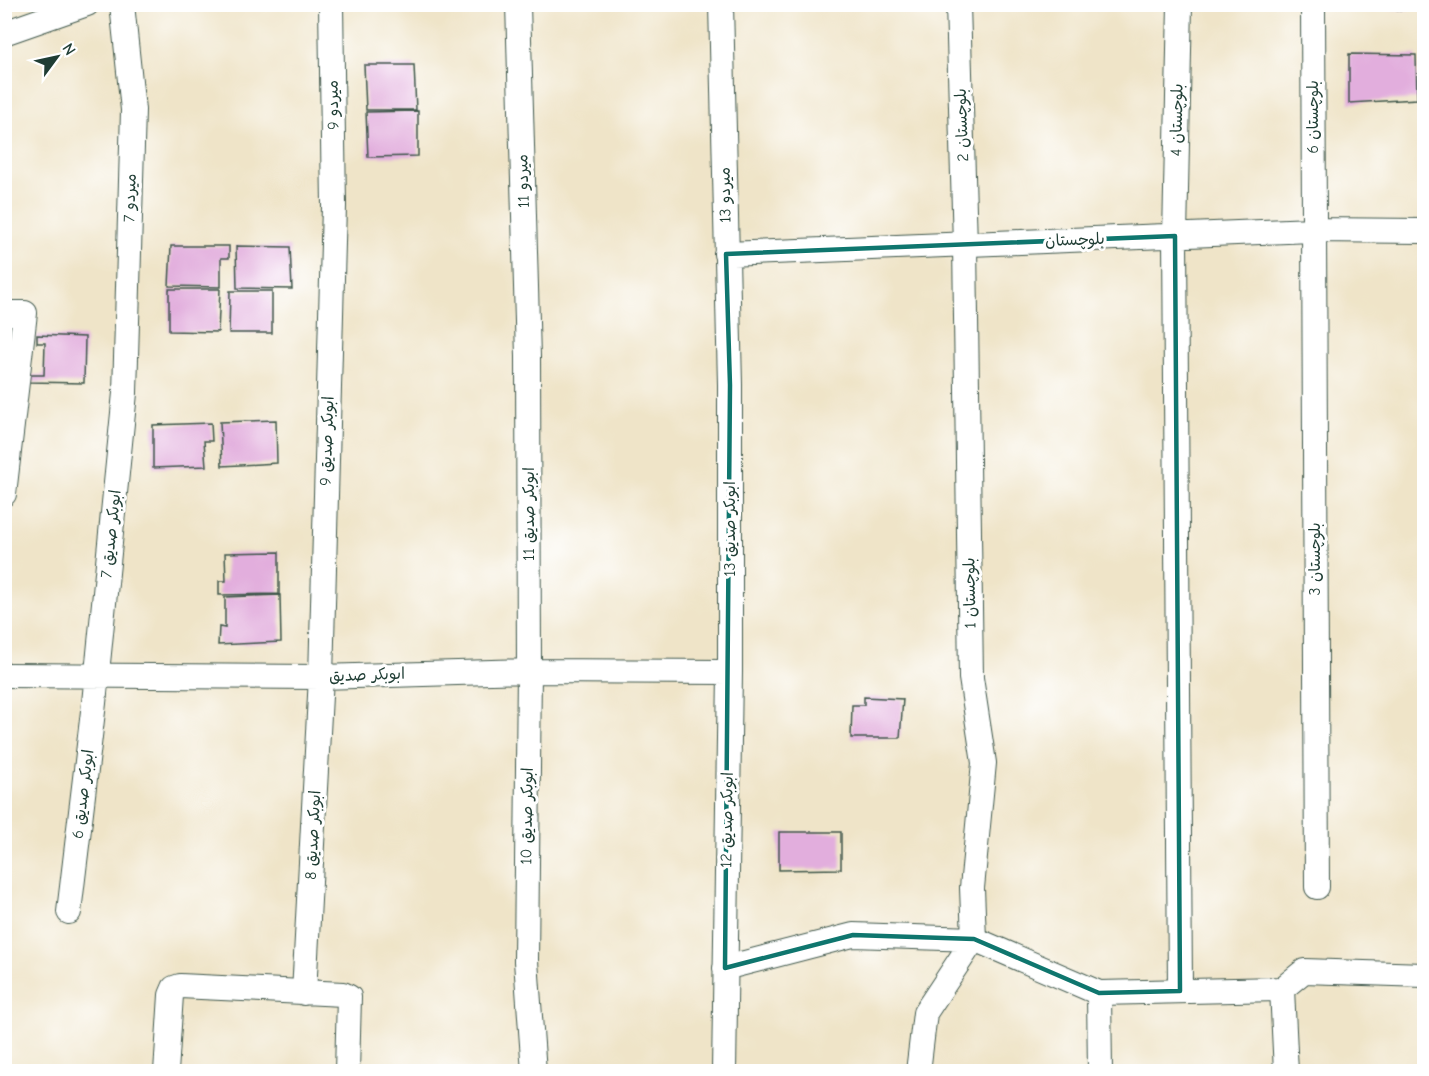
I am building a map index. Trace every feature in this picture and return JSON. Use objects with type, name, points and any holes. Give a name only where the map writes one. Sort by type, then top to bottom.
[{"type":"street","points":[[4,33],[87,4]]},
{"type":"street","name":"میردو 7","points":[[122,4],[133,110],[125,393]]},
{"type":"street","name":"میردو 9","points":[[331,4],[334,206]]},
{"type":"street","name":"میردو 11","points":[[518,4],[528,357]]},
{"type":"street","name":"میردو 13","points":[[722,4],[730,385]]},
{"type":"street","name":"بلوچستان 2","points":[[958,4],[965,245]]},
{"type":"street","name":"بلوچستان 4","points":[[1180,4],[1175,236],[1180,991]]},
{"type":"street","name":"بلوچستان 6","points":[[1312,230],[1313,4]]},
{"type":"street","name":"ابوبکر صدیق 9","points":[[321,677],[334,206]]},
{"type":"street","name":"بلوچستان","points":[[726,254],[1312,230],[1425,231]]},
{"type":"street","name":"بلوچستان 3","points":[[1312,230],[1317,887]]},
{"type":"street","name":"بلوچستان 1","points":[[965,245],[971,678],[984,764],[972,888],[974,939]]},
{"type":"street","points":[[4,494],[15,313]]},
{"type":"street","name":"ابوبکر صدیق 11","points":[[528,357],[529,670]]},
{"type":"street","name":"ابوبکر صدیق 13","points":[[730,385],[730,672]]},
{"type":"street","name":"ابوبکر صدیق 7","points":[[97,676],[125,393]]},
{"type":"street","name":"ابوبکر صدیق","points":[[4,675],[321,677],[529,670],[730,672]]},
{"type":"street","name":"ابوبکر صدیق 10","points":[[529,670],[525,961],[534,1071]]},
{"type":"street","name":"ابوبکر صدیق 12","points":[[724,1071],[730,672]]},
{"type":"street","name":"ابوبکر صدیق 6","points":[[69,912],[97,676]]},
{"type":"street","name":"ابوبکر صدیق 8","points":[[304,993],[321,677]]},
{"type":"street","points":[[725,968],[853,935],[974,939],[1099,993],[1282,989],[1304,971],[1425,975]]},
{"type":"street","points":[[918,1067],[925,1013],[974,939]]},
{"type":"street","points":[[166,1071],[171,995],[174,988],[180,986],[343,994],[350,998],[346,1071]]},
{"type":"street","points":[[1282,989],[1286,1071]]},
{"type":"street","points":[[1099,993],[1100,1071]]},
{"type":"highlighted area","points":[[1175,236],[1180,991],[1099,993],[974,939],[853,935],[725,968],[730,385],[726,254]]},
{"type":"building","points":[[1357,4],[1408,4],[1408,10],[1358,8]]},
{"type":"building","points":[[1349,54],[1416,55],[1417,99],[1349,103]]},
{"type":"building","points":[[364,65],[414,65],[416,110],[366,110]]},
{"type":"building","points":[[418,111],[418,156],[368,157],[366,112]]},
{"type":"building","points":[[171,246],[229,246],[229,258],[221,258],[221,287],[169,286]]},
{"type":"building","points":[[236,246],[290,247],[292,289],[237,288]]},
{"type":"building","points":[[169,289],[220,289],[218,332],[169,331]]},
{"type":"building","points":[[230,291],[272,291],[272,333],[229,333]]},
{"type":"building","points":[[37,335],[85,337],[84,383],[28,382],[28,375],[44,375],[45,343],[37,343]]},
{"type":"building","points":[[276,420],[277,463],[222,466],[220,422]]},
{"type":"building","points":[[211,423],[212,441],[204,441],[206,466],[153,468],[153,425]]},
{"type":"building","points":[[279,552],[279,594],[219,595],[219,581],[226,581],[225,553]]},
{"type":"building","points":[[280,595],[281,642],[218,645],[219,627],[225,628],[225,597]]},
{"type":"building","points":[[864,697],[903,699],[900,738],[851,738],[852,705],[864,705]]},
{"type":"building","points":[[779,832],[841,832],[841,869],[779,870]]}]
